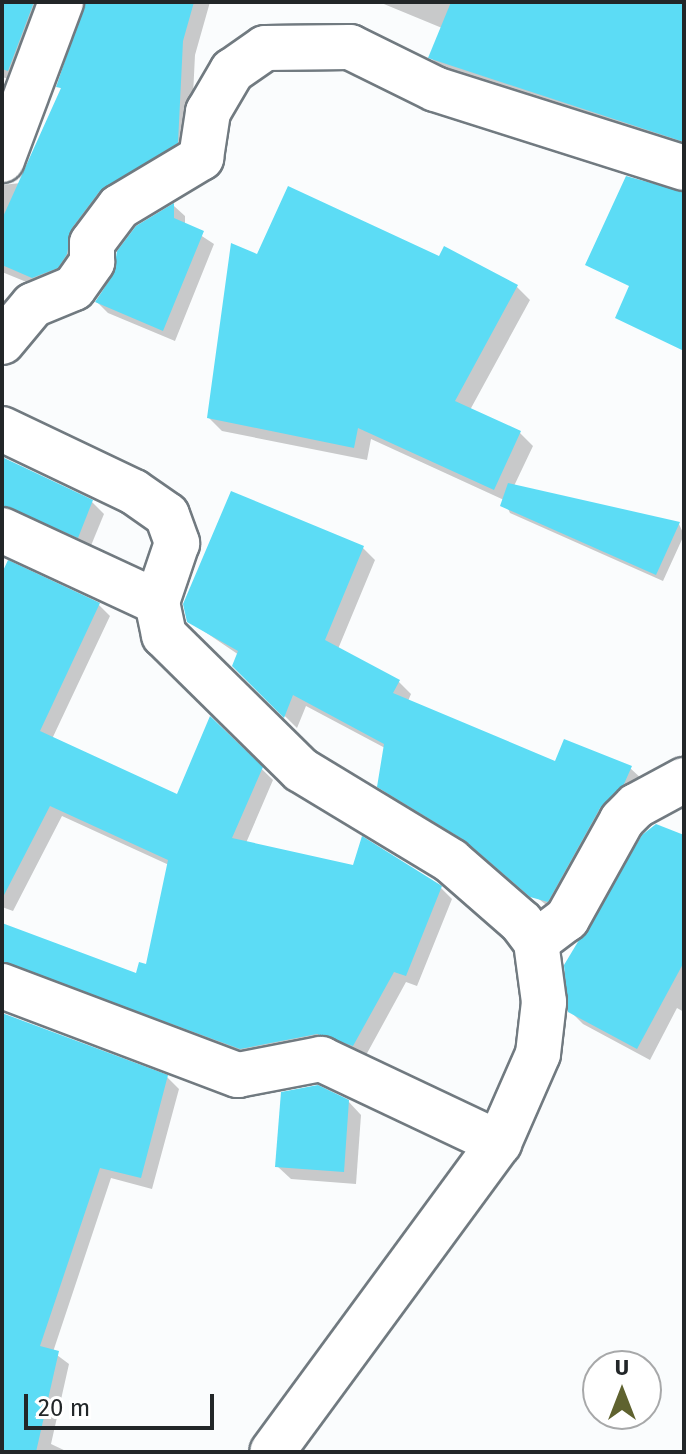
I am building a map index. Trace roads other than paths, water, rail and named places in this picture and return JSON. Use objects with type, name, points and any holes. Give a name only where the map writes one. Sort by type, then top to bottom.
[{"type":"street","points":[[2,160],[61,2]]},
{"type":"street","points":[[2,342],[33,305],[74,288],[92,262],[92,243],[119,207],[201,158],[208,112],[232,71],[265,48],[350,47],[435,89],[684,168]]},
{"type":"street","points":[[2,429],[134,492],[167,515],[177,543],[157,602],[164,635],[301,770],[451,861],[521,922],[536,942],[544,1002],[538,1054],[499,1143],[272,1452]]},
{"type":"street","points":[[2,530],[157,602]]},
{"type":"street","points":[[536,942],[567,919],[622,820],[636,806],[684,780]]},
{"type":"street","points":[[2,986],[238,1075],[321,1059],[499,1143]]}]
